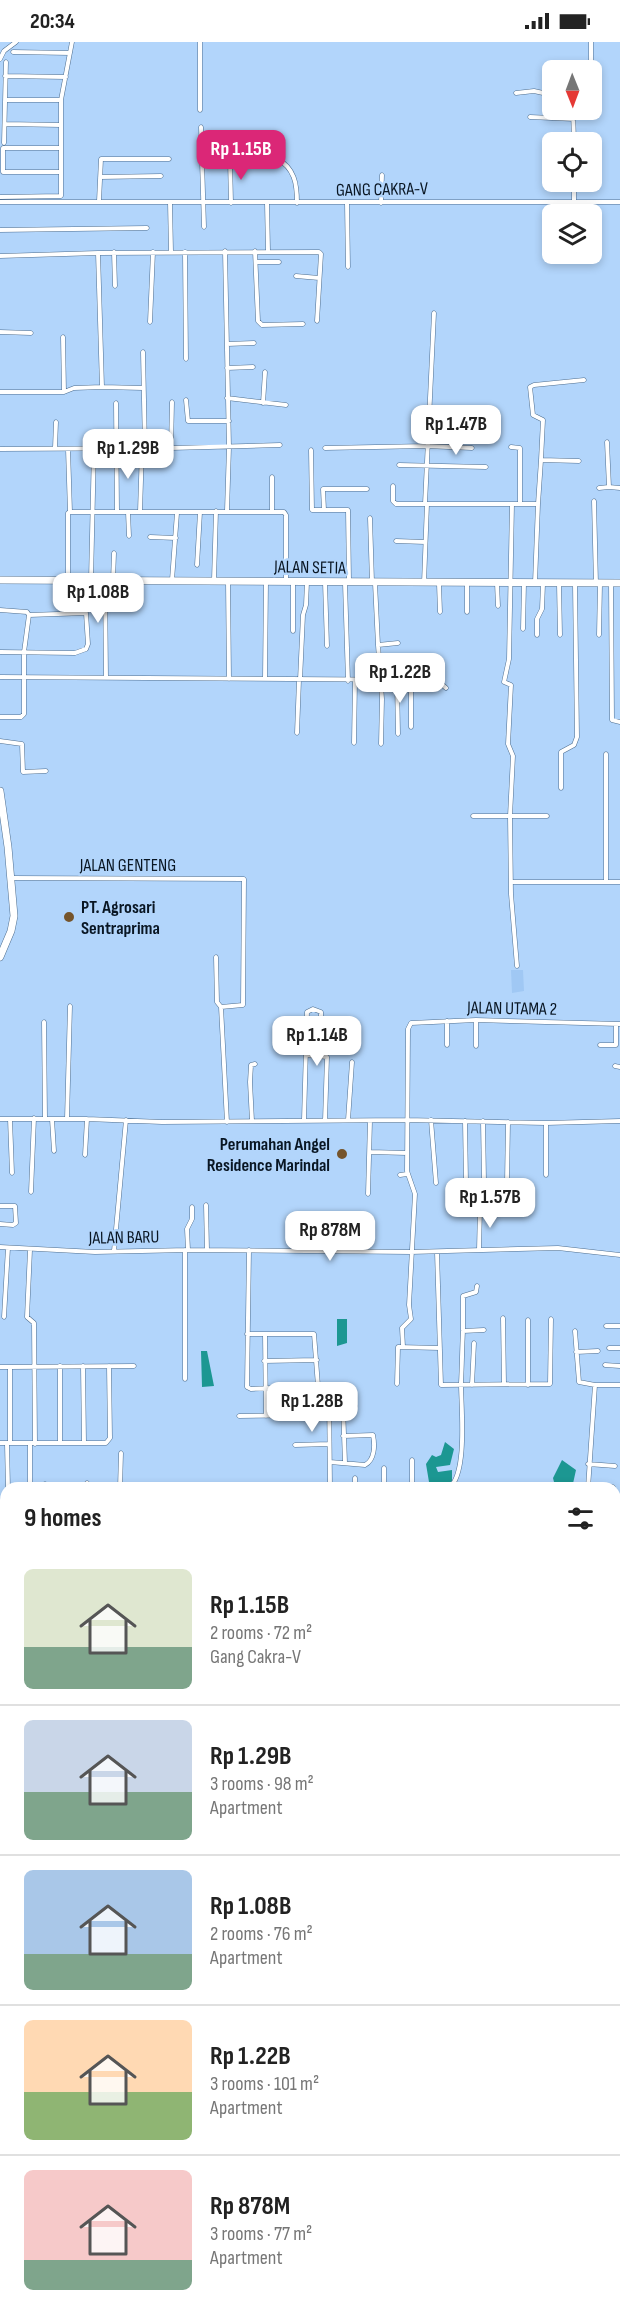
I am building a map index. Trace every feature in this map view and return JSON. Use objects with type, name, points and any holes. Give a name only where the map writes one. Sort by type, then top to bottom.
[{"type":"main road","name":"JALAN SETIA","points":[[0,580],[424,584],[620,583]]},
{"type":"main road","points":[[0,790],[4,847],[11,878],[13,924],[0,957]]},
{"type":"street","points":[[0,59],[4,51],[16,42]]},
{"type":"street","points":[[0,197],[61,196],[62,100],[72,42]]},
{"type":"street","points":[[200,42],[200,110]]},
{"type":"street","points":[[591,42],[591,60]]},
{"type":"street","points":[[13,52],[70,53]]},
{"type":"street","points":[[4,143],[6,62]]},
{"type":"street","points":[[5,76],[66,77]]},
{"type":"street","points":[[516,93],[534,91],[542,93]]},
{"type":"street","points":[[5,100],[62,100]]},
{"type":"street","points":[[530,117],[542,117]]},
{"type":"street","points":[[5,124],[61,125]]},
{"type":"street","points":[[201,128],[204,227]]},
{"type":"street","points":[[61,148],[3,148],[3,172],[61,172]]},
{"type":"street","points":[[276,158],[286,164],[295,178],[297,203]]},
{"type":"street","points":[[99,201],[101,159],[169,159]]},
{"type":"street","points":[[216,159],[252,160]]},
{"type":"street","points":[[230,160],[231,203]]},
{"type":"street","points":[[381,202],[382,175]]},
{"type":"street","points":[[100,177],[160,176]]},
{"type":"street","points":[[574,192],[574,201]]},
{"type":"street","name":"GANG CAKRA-V","points":[[0,202],[620,202]]},
{"type":"street","points":[[170,202],[171,252]]},
{"type":"street","points":[[267,203],[268,251]]},
{"type":"street","points":[[347,203],[348,267]]},
{"type":"street","points":[[0,230],[147,228]]},
{"type":"street","points":[[225,251],[229,421],[227,511]]},
{"type":"street","points":[[255,251],[258,321],[262,325],[303,324]]},
{"type":"street","points":[[0,256],[114,252],[321,253],[317,321]]},
{"type":"street","points":[[114,252],[115,286]]},
{"type":"street","points":[[150,322],[153,252]]},
{"type":"street","points":[[185,252],[186,359]]},
{"type":"street","points":[[98,253],[102,387]]},
{"type":"street","points":[[255,262],[279,262]]},
{"type":"street","points":[[296,276],[319,278]]},
{"type":"street","points":[[424,584],[425,466],[434,313]]},
{"type":"street","points":[[0,332],[31,333]]},
{"type":"street","points":[[63,337],[64,392]]},
{"type":"street","points":[[226,344],[254,343]]},
{"type":"street","points":[[140,512],[144,448],[143,352]]},
{"type":"street","points":[[227,368],[253,367]]},
{"type":"street","points":[[263,403],[265,372]]},
{"type":"street","points":[[537,635],[537,618],[542,609],[539,583],[538,504],[543,420],[533,415],[530,387],[584,380]]},
{"type":"street","points":[[0,392],[64,392],[74,388],[102,387],[143,388]]},
{"type":"street","points":[[227,398],[286,405]]},
{"type":"street","points":[[186,400],[188,422],[229,421]]},
{"type":"street","points":[[171,448],[172,402]]},
{"type":"street","points":[[116,403],[117,512]]},
{"type":"street","points":[[55,449],[56,422]]},
{"type":"street","points":[[607,442],[609,487]]},
{"type":"street","points":[[0,449],[279,445]]},
{"type":"street","points":[[325,448],[426,446],[472,448]]},
{"type":"street","points":[[511,447],[520,448],[520,504]]},
{"type":"street","points":[[68,448],[70,512],[68,513],[68,581]]},
{"type":"street","points":[[91,581],[94,448]]},
{"type":"street","points":[[311,450],[312,510],[348,510],[348,681]]},
{"type":"street","points":[[541,460],[579,461]]},
{"type":"street","points":[[399,465],[486,467]]},
{"type":"street","points":[[272,477],[273,512]]},
{"type":"street","points":[[393,486],[394,503],[538,504]]},
{"type":"street","points":[[599,488],[620,488]]},
{"type":"street","points":[[324,510],[323,489],[367,489]]},
{"type":"street","points":[[594,501],[599,635]]},
{"type":"street","points":[[512,504],[509,659],[504,682],[511,685],[508,743],[513,756],[510,816],[517,966]]},
{"type":"street","points":[[197,565],[200,511]]},
{"type":"street","points":[[214,581],[216,511]]},
{"type":"street","points":[[70,512],[284,512],[293,631]]},
{"type":"street","points":[[128,512],[129,536]]},
{"type":"street","points":[[172,580],[177,513]]},
{"type":"street","points":[[370,518],[381,681],[381,744]]},
{"type":"street","points":[[150,537],[176,538]]},
{"type":"street","points":[[396,541],[425,542]]},
{"type":"street","points":[[106,678],[109,581],[114,553]]},
{"type":"street","points":[[228,581],[229,679]]},
{"type":"street","points":[[266,581],[266,679]]},
{"type":"street","points":[[297,732],[307,582]]},
{"type":"street","points":[[325,582],[327,646]]},
{"type":"street","points":[[467,583],[467,612]]},
{"type":"street","points":[[497,583],[498,606]]},
{"type":"street","points":[[523,629],[524,583]]},
{"type":"street","points":[[559,583],[560,635]]},
{"type":"street","points":[[440,584],[440,612]]},
{"type":"street","points":[[561,788],[561,752],[574,745],[577,737],[575,584]]},
{"type":"street","points":[[611,584],[612,720],[620,722]]},
{"type":"street","points":[[0,610],[27,612],[29,615],[87,614],[87,646],[75,653],[0,652]]},
{"type":"street","points":[[0,717],[23,716],[26,703],[24,652],[29,615]]},
{"type":"street","points":[[378,645],[398,643]]},
{"type":"street","points":[[0,677],[438,681],[446,688]]},
{"type":"street","points":[[354,743],[355,681]]},
{"type":"street","points":[[397,681],[398,734]]},
{"type":"street","points":[[411,681],[411,727]]},
{"type":"street","points":[[0,741],[22,744],[23,772],[46,771]]},
{"type":"street","points":[[606,754],[606,882]]},
{"type":"street","points":[[473,816],[547,816]]},
{"type":"street","name":"JALAN GENTENG","points":[[11,878],[244,879],[243,1005],[221,1007]]},
{"type":"street","points":[[512,882],[620,882]]},
{"type":"street","points":[[216,957],[227,1122]]},
{"type":"street","points":[[67,1119],[70,1006]]},
{"type":"street","points":[[304,1121],[307,1012],[315,1009],[321,1012],[321,1055]]},
{"type":"street","points":[[476,1020],[476,1046]]},
{"type":"street","name":"JALAN UTAMA 2","points":[[406,1120],[408,1029],[411,1023],[476,1020],[618,1024]]},
{"type":"street","points":[[44,1022],[45,1118]]},
{"type":"street","points":[[447,1022],[447,1045]]},
{"type":"street","points":[[600,1045],[618,1045],[618,1024]]},
{"type":"street","points":[[306,1055],[321,1055],[327,1060],[325,1120]]},
{"type":"street","points":[[348,1120],[352,1062]]},
{"type":"street","points":[[252,1121],[250,1082],[251,1065],[255,1064]]},
{"type":"street","points":[[0,1119],[126,1119],[162,1122],[620,1120]]},
{"type":"street","points":[[10,1119],[12,1173]]},
{"type":"street","points":[[32,1192],[34,1119]]},
{"type":"street","points":[[52,1119],[54,1151]]},
{"type":"street","points":[[85,1155],[87,1119]]},
{"type":"street","points":[[114,1251],[126,1119]]},
{"type":"street","points":[[403,1347],[402,1328],[411,1319],[409,1305],[415,1194],[407,1174],[406,1120]]},
{"type":"street","points":[[432,1120],[436,1183]]},
{"type":"street","points":[[368,1194],[370,1121]]},
{"type":"street","points":[[465,1121],[466,1182]]},
{"type":"street","points":[[483,1121],[484,1181],[486,1184],[507,1182],[508,1122]]},
{"type":"street","points":[[546,1122],[546,1175]]},
{"type":"street","points":[[370,1152],[407,1153]]},
{"type":"street","points":[[400,1175],[407,1174]]},
{"type":"street","points":[[206,1205],[207,1250]]},
{"type":"street","points":[[0,1206],[15,1206],[16,1223],[13,1225],[0,1224]]},
{"type":"street","points":[[185,1379],[186,1250],[187,1229],[192,1219],[192,1208]]},
{"type":"street","points":[[479,1250],[480,1208]]},
{"type":"street","name":"JALAN BARU","points":[[0,1247],[30,1250],[411,1252],[558,1248],[620,1255]]},
{"type":"street","points":[[4,1317],[8,1248]]},
{"type":"street","points":[[30,1250],[27,1317],[34,1323],[35,1366],[30,1482]]},
{"type":"street","points":[[249,1250],[247,1387],[249,1389],[350,1387]]},
{"type":"street","points":[[437,1252],[440,1384],[550,1384],[551,1318]]},
{"type":"street","points":[[455,1482],[463,1445],[461,1385],[463,1296],[476,1292],[477,1287]]},
{"type":"street","points":[[503,1318],[504,1384]]},
{"type":"street","points":[[528,1320],[528,1385]]},
{"type":"street","points":[[606,1326],[620,1326]]},
{"type":"street","points":[[463,1331],[484,1330]]},
{"type":"street","points":[[575,1331],[579,1382],[620,1385]]},
{"type":"street","points":[[248,1334],[313,1333],[318,1386]]},
{"type":"street","points":[[265,1335],[266,1416]]},
{"type":"street","points":[[472,1385],[474,1343]]},
{"type":"street","points":[[397,1384],[397,1348],[440,1348]]},
{"type":"street","points":[[609,1348],[620,1348]]},
{"type":"street","points":[[576,1352],[598,1351]]},
{"type":"street","points":[[264,1361],[316,1360]]},
{"type":"street","points":[[605,1365],[620,1366]]},
{"type":"street","points":[[60,1366],[60,1443]]},
{"type":"street","points":[[83,1366],[84,1443]]},
{"type":"street","points":[[0,1443],[106,1443],[110,1438],[109,1366]]},
{"type":"street","points":[[0,1367],[134,1366]]},
{"type":"street","points":[[8,1482],[10,1367]]},
{"type":"street","points":[[588,1482],[596,1385]]},
{"type":"street","points":[[328,1387],[330,1482]]},
{"type":"street","points":[[328,1406],[355,1406]]},
{"type":"street","points":[[343,1406],[345,1463]]},
{"type":"street","points":[[239,1416],[329,1415]]},
{"type":"street","points":[[330,1462],[368,1464],[373,1454],[374,1439],[371,1434],[343,1436]]},
{"type":"street","points":[[295,1445],[329,1444]]},
{"type":"street","points":[[120,1482],[121,1453]]},
{"type":"street","points":[[412,1460],[412,1482]]},
{"type":"street","points":[[588,1464],[615,1466]]},
{"type":"street","points":[[384,1468],[384,1482]]},
{"type":"shaded area","points":[[511,970],[523,970],[524,991],[512,993]]},
{"type":"shaded area","points":[[337,1319],[347,1319],[347,1343],[337,1346]]},
{"type":"shaded area","points":[[201,1351],[207,1351],[214,1386],[202,1387]]},
{"type":"shaded area","points":[[445,1442],[454,1449],[450,1465],[436,1467],[438,1472],[452,1470],[452,1481],[429,1482],[426,1464],[432,1455],[436,1457],[441,1455]]},
{"type":"shaded area","points":[[562,1460],[576,1470],[573,1482],[554,1482],[553,1478]]},
{"type":"place","name":"PT. Agrosari Sentraprima","points":[[69,917]]},
{"type":"place","name":"Perumahan Angel Residence Marindal","points":[[342,1154]]}]
